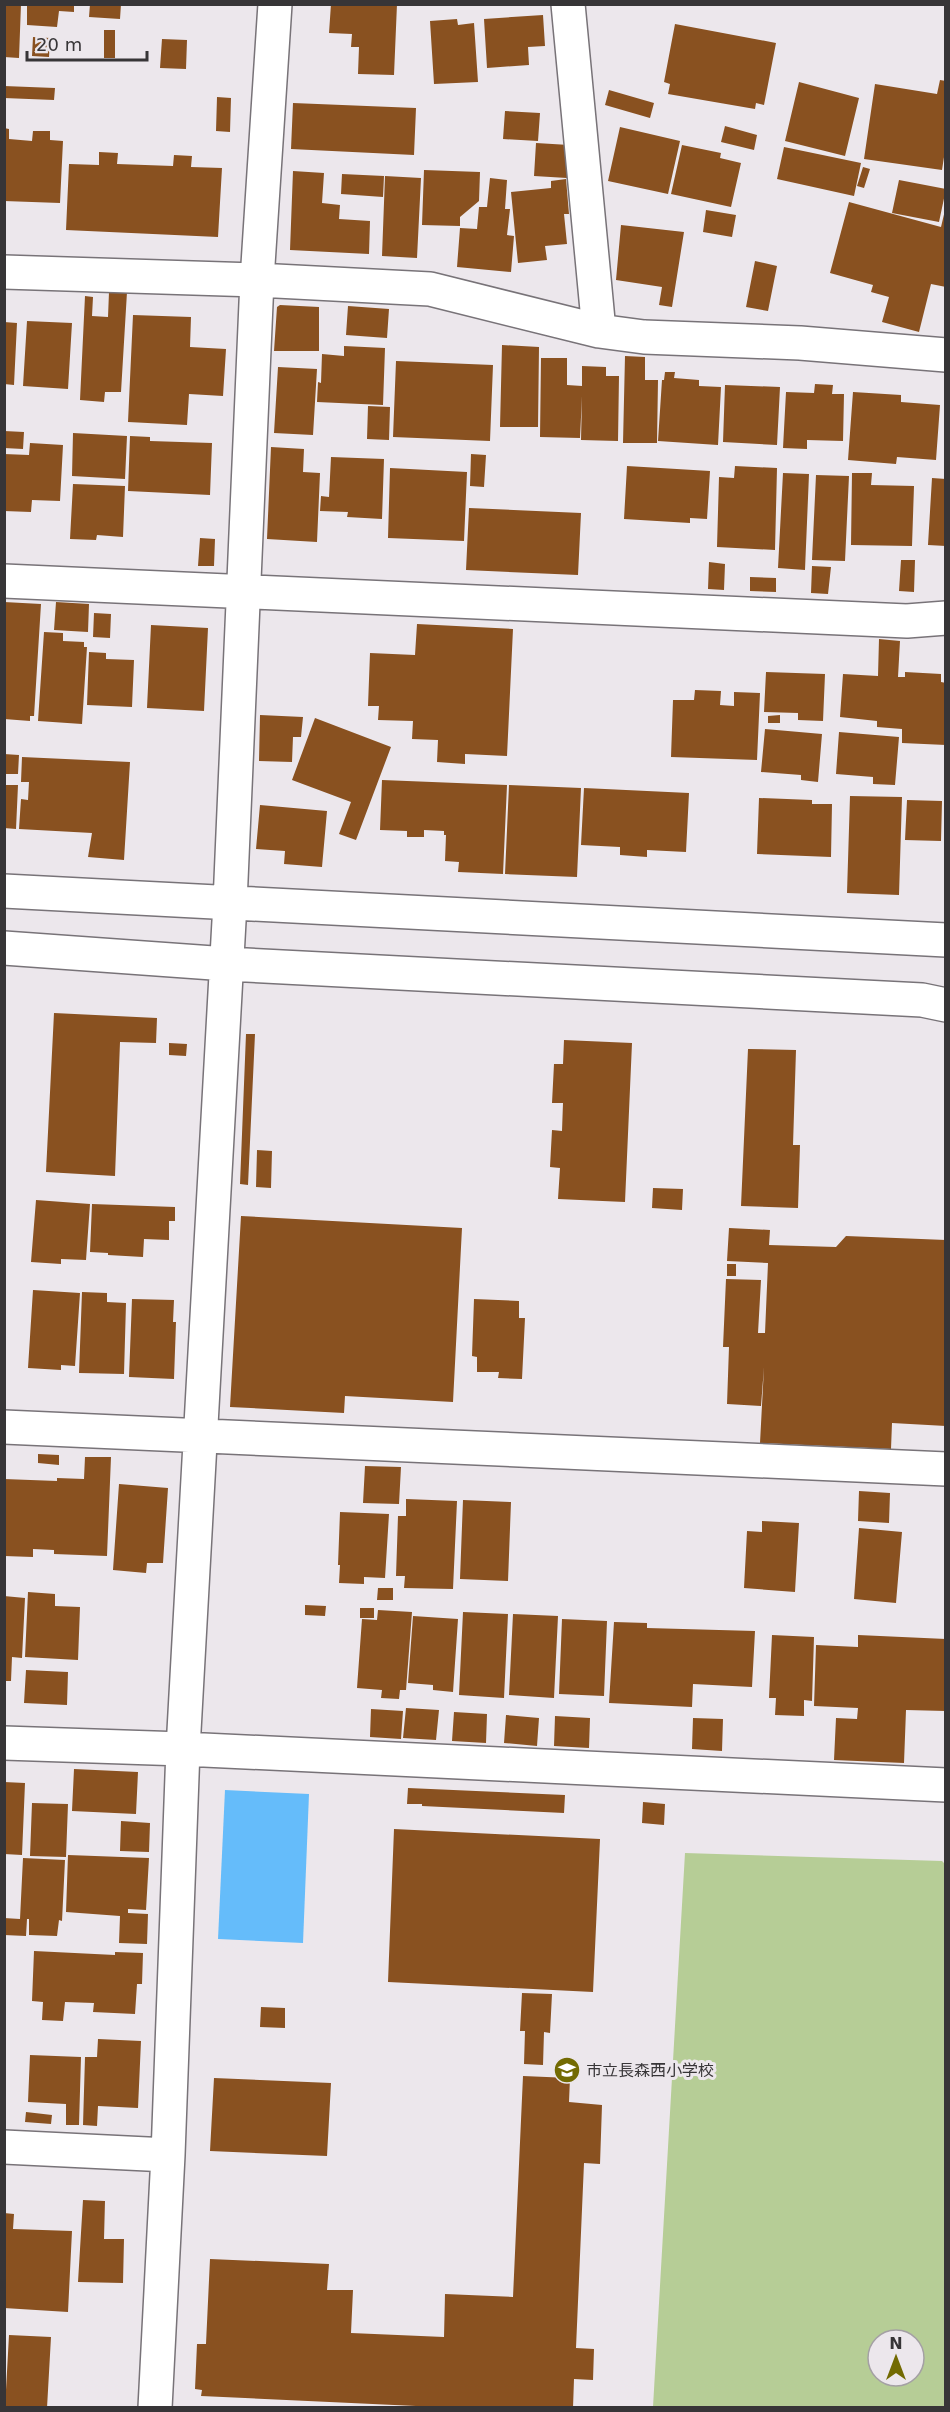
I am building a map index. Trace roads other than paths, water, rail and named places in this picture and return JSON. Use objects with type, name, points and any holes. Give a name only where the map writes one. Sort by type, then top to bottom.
[{"type":"street","points":[[155,2408],[168,2155],[183,1749],[227,964],[257,280],[275,4]]},
{"type":"street","points":[[568,4],[598,331]]},
{"type":"street","points":[[4,272],[257,280],[430,289],[598,331],[644,337],[800,343],[945,354]]},
{"type":"street","points":[[4,581],[907,621],[945,618]]},
{"type":"street","points":[[4,891],[945,940]]},
{"type":"street","points":[[4,948],[227,964],[922,1000],[945,1005]]},
{"type":"street","points":[[4,1427],[945,1469]]},
{"type":"street","points":[[4,1743],[183,1749],[945,1785]]},
{"type":"street","points":[[4,2147],[168,2155]]},
{"type":"water","points":[[225,1790],[309,1794],[303,1943],[218,1939]]},
{"type":"place","name":"市立長森西小学校","points":[[567,2070]]}]
